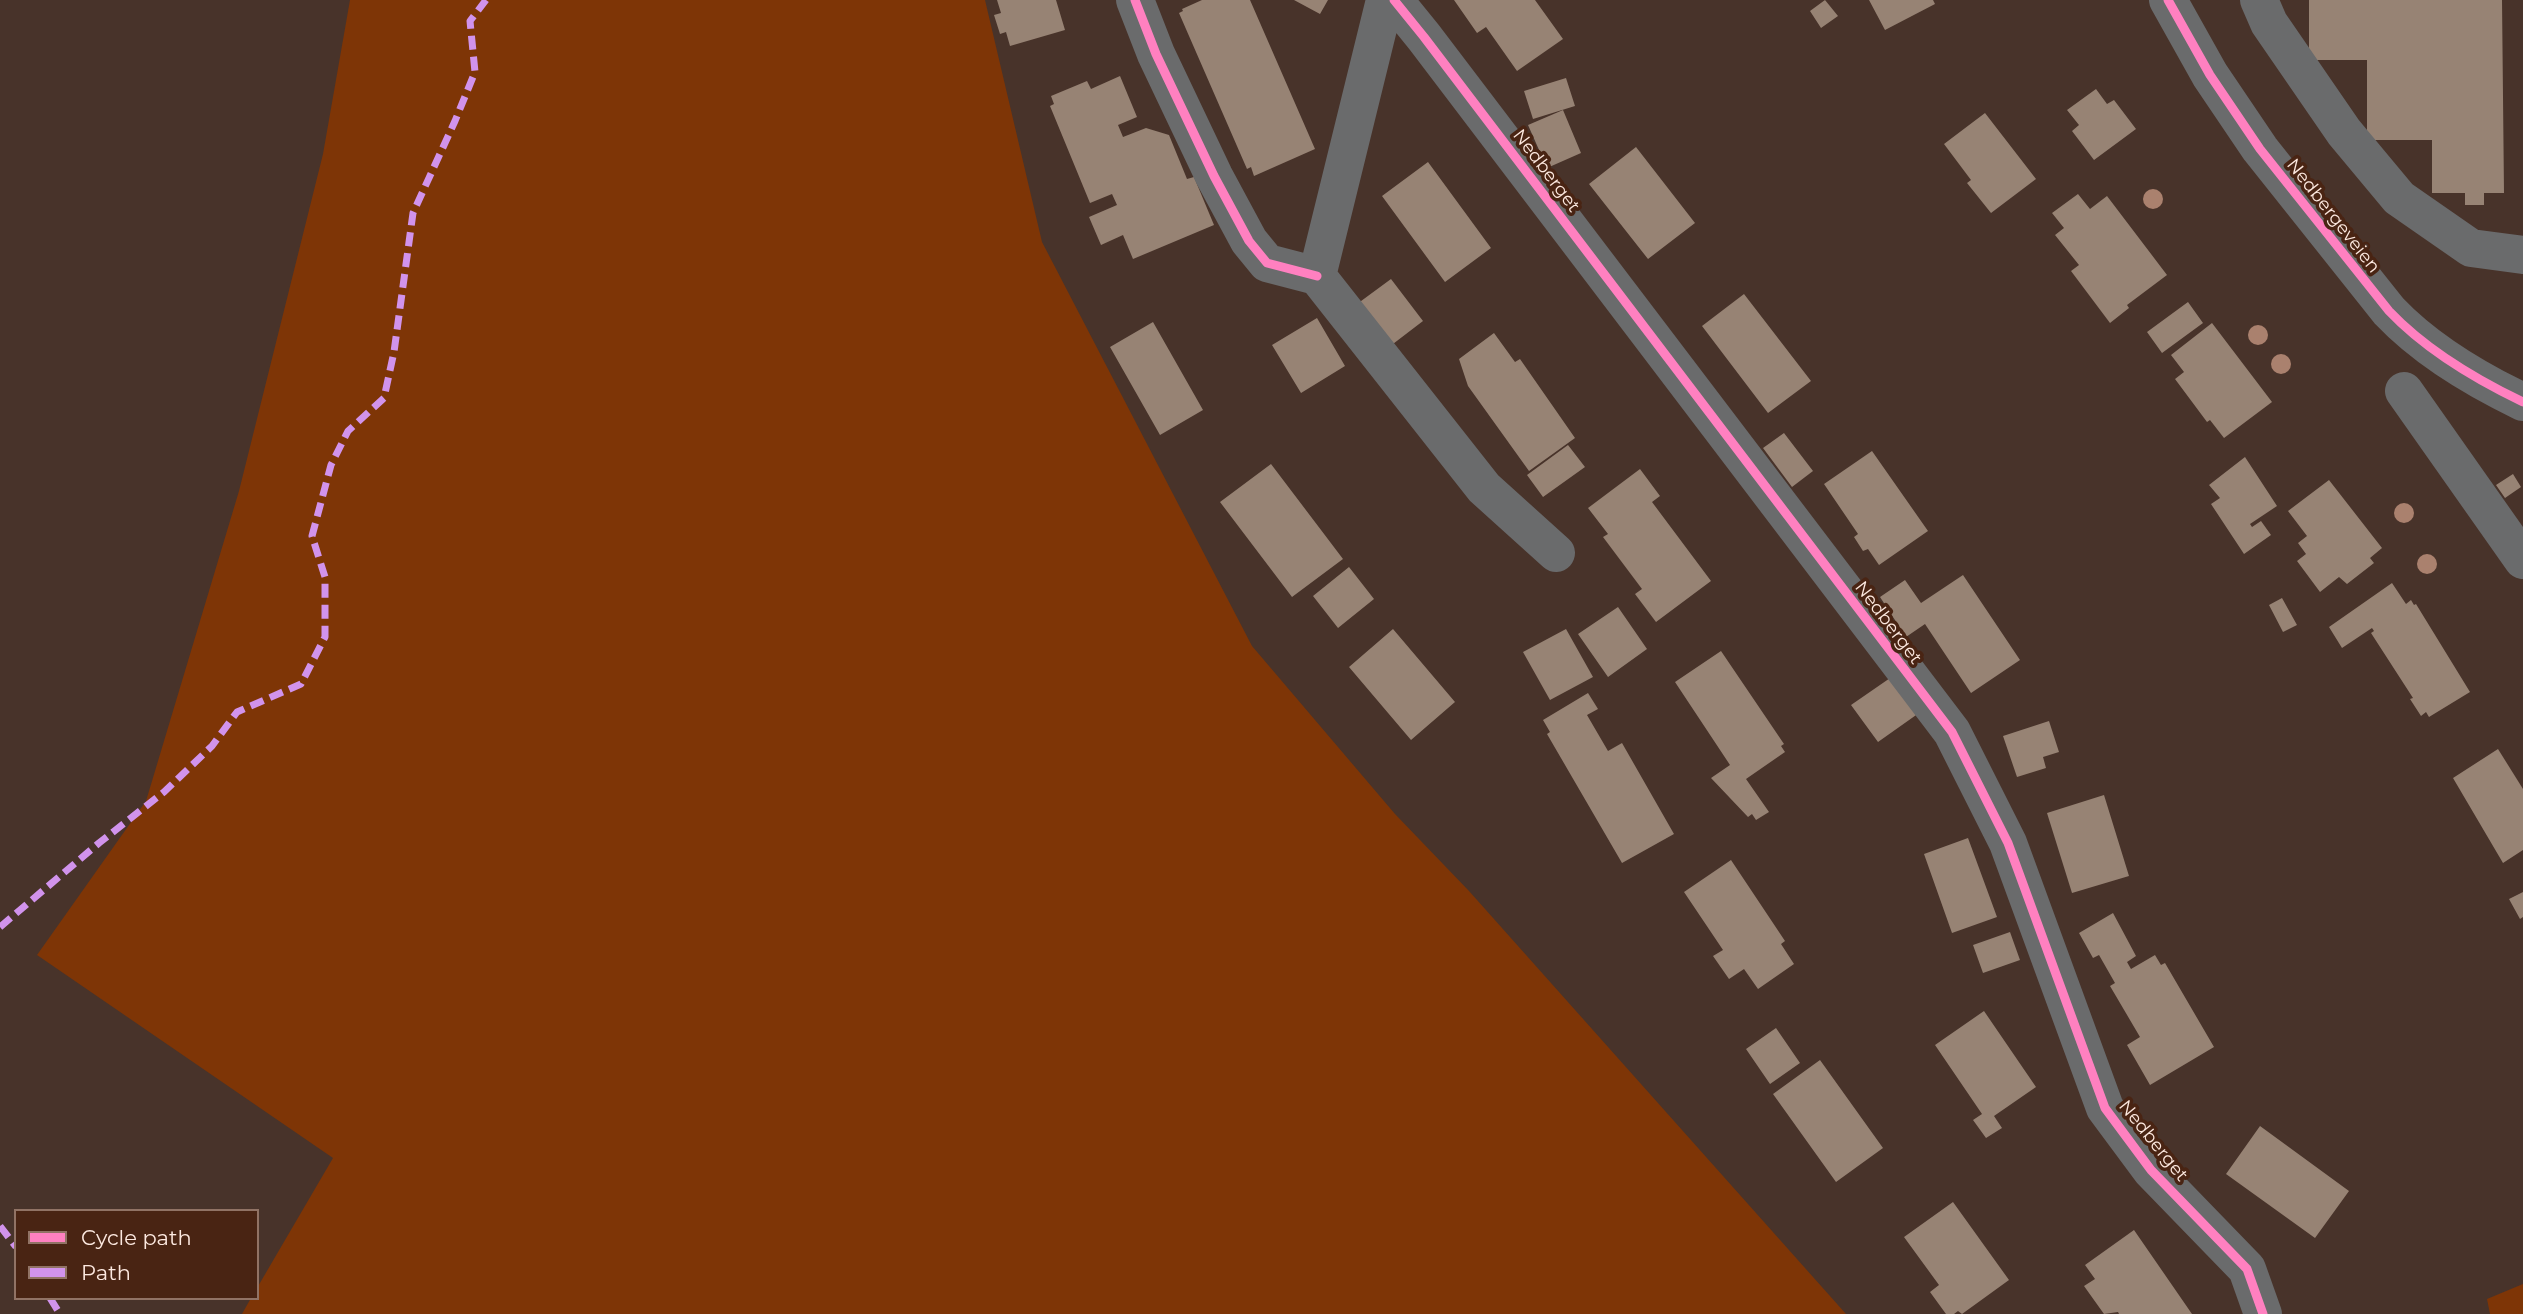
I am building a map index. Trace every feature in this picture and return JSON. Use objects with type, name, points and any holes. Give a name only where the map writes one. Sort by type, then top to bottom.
[{"type":"street","points":[[1135,0],[1156,54],[1213,176],[1249,241],[1267,263],[1317,276],[1484,488],[1556,553]]},
{"type":"street","points":[[1317,276],[1385,0]]},
{"type":"street","name":"Nedberget","points":[[1394,0],[1952,732],[2008,843],[2105,1108],[2151,1170],[2247,1269],[2263,1314]]},
{"type":"street","name":"Nedbergeveien","points":[[2168,0],[2210,75],[2260,149],[2389,312],[2410,334],[2484,383],[2523,402]]},
{"type":"street","points":[[2259,0],[2269,23],[2344,132],[2399,198],[2471,248],[2523,255]]},
{"type":"street","points":[[2404,391],[2523,560]]},
{"type":"shaded area","points":[[350,0],[985,0],[1042,242],[1252,646],[1395,814],[1469,891],[1846,1314],[242,1314],[250,1300],[259,1300],[259,1285],[333,1158],[37,955],[146,801],[239,491],[323,154]]},
{"type":"shaded area","points":[[2523,1284],[2523,1314],[2490,1314],[2487,1299]]},
{"type":"building","points":[[997,0],[1056,0],[1065,30],[1010,46],[1006,32],[1000,34],[994,15],[1001,13]]},
{"type":"building","points":[[1202,0],[1250,0],[1315,149],[1254,176],[1251,167],[1247,169],[1179,13]]},
{"type":"building","points":[[1294,0],[1328,0],[1320,14]]},
{"type":"building","points":[[1454,0],[1535,0],[1563,39],[1517,71],[1486,27],[1477,33]]},
{"type":"building","points":[[1825,0],[1838,16],[1821,28],[1810,11]]},
{"type":"building","points":[[1869,0],[1933,0],[1935,4],[1885,30]]},
{"type":"building","points":[[2309,0],[2502,0],[2504,193],[2484,193],[2484,205],[2465,205],[2465,193],[2432,193],[2432,140],[2367,140],[2367,60],[2309,60]]},
{"type":"building","points":[[1120,76],[1137,117],[1118,125],[1123,137],[1146,128],[1169,135],[1187,179],[1194,177],[1214,225],[1133,259],[1123,235],[1101,245],[1089,217],[1117,205],[1112,194],[1090,203],[1050,106],[1054,104],[1051,96],[1087,81],[1091,89]]},
{"type":"building","points":[[1566,78],[1575,106],[1533,119],[1524,91]]},
{"type":"building","points":[[2096,89],[2107,104],[2114,100],[2136,129],[2094,160],[2072,131],[2079,125],[2067,110]]},
{"type":"building","points":[[1563,110],[1581,153],[1547,168],[1528,125]]},
{"type":"building","points":[[1985,113],[2036,179],[1991,213],[1967,183],[1971,180],[1944,144]]},
{"type":"building","points":[[1636,147],[1695,223],[1648,259],[1589,184]]},
{"type":"building","points":[[1428,162],[1491,248],[1445,282],[1382,196]]},
{"type":"building","points":[[2078,194],[2090,209],[2107,196],[2167,275],[2127,305],[2129,308],[2110,323],[2071,271],[2079,265],[2055,235],[2064,228],[2052,213]]},
{"type":"building","points":[[1391,279],[1423,321],[1389,347],[1357,304]]},
{"type":"building","points":[[1744,294],[1811,381],[1768,413],[1702,326]]},
{"type":"building","points":[[2188,302],[2203,323],[2162,353],[2147,332]]},
{"type":"building","points":[[1317,318],[1345,366],[1301,393],[1272,345]]},
{"type":"building","points":[[1153,322],[1203,410],[1160,435],[1110,347]]},
{"type":"building","points":[[2212,323],[2272,402],[2224,438],[2210,420],[2207,422],[2175,379],[2184,372],[2171,355]]},
{"type":"building","points":[[1494,333],[1515,362],[1520,359],[1575,438],[1529,471],[1468,386],[1459,359]]},
{"type":"building","points":[[1784,433],[1813,471],[1792,487],[1763,448]]},
{"type":"building","points":[[1568,445],[1585,467],[1543,497],[1527,475]]},
{"type":"building","points":[[1872,451],[1928,531],[1879,565],[1868,549],[1863,551],[1854,537],[1858,534],[1824,484]]},
{"type":"building","points":[[2245,457],[2277,506],[2250,524],[2252,527],[2261,521],[2271,535],[2244,554],[2211,504],[2220,498],[2209,485]]},
{"type":"building","points":[[1271,464],[1343,559],[1292,597],[1220,502]]},
{"type":"building","points":[[1640,469],[1660,496],[1652,502],[1711,581],[1656,622],[1635,594],[1642,589],[1603,537],[1608,534],[1588,508]]},
{"type":"building","points":[[2513,474],[2521,487],[2505,498],[2496,485]]},
{"type":"building","points":[[2329,480],[2382,548],[2370,558],[2374,563],[2347,584],[2339,577],[2320,592],[2297,561],[2306,554],[2298,543],[2307,536],[2288,511]]},
{"type":"building","points":[[1349,567],[1374,599],[1338,628],[1313,596]]},
{"type":"building","points":[[1963,575],[2020,660],[1971,693],[1925,624],[1906,637],[1880,597],[1905,580],[1921,603]]},
{"type":"building","points":[[2392,583],[2406,604],[2411,600],[2416,604],[2470,692],[2429,717],[2426,712],[2421,716],[2410,699],[2413,698],[2371,633],[2374,631],[2372,628],[2342,648],[2329,627]]},
{"type":"building","points":[[2282,598],[2297,625],[2283,632],[2269,605]]},
{"type":"building","points":[[1618,607],[1647,649],[1608,677],[1578,634]]},
{"type":"building","points":[[1393,629],[1455,702],[1411,740],[1349,667]]},
{"type":"building","points":[[1566,629],[1593,677],[1550,700],[1523,652]]},
{"type":"building","points":[[1721,651],[1784,744],[1781,746],[1785,752],[1746,779],[1769,812],[1756,820],[1752,814],[1748,817],[1711,778],[1730,765],[1675,682]]},
{"type":"building","points":[[1893,676],[1919,713],[1878,742],[1851,705]]},
{"type":"building","points":[[1588,693],[1598,709],[1587,715],[1608,751],[1622,743],[1674,834],[1622,863],[1547,734],[1550,732],[1543,720]]},
{"type":"building","points":[[2049,721],[2059,752],[2043,757],[2046,768],[2017,777],[2003,736]]},
{"type":"building","points":[[2498,749],[2523,789],[2523,850],[2503,863],[2453,778]]},
{"type":"building","points":[[2104,795],[2129,876],[2072,893],[2047,813]]},
{"type":"building","points":[[1968,838],[1997,917],[1952,933],[1924,854]]},
{"type":"building","points":[[1731,860],[1785,941],[1781,944],[1794,964],[1758,989],[1744,969],[1729,979],[1713,956],[1723,950],[1684,892]]},
{"type":"building","points":[[2523,892],[2523,917],[2520,919],[2509,899]]},
{"type":"building","points":[[2113,913],[2136,956],[2127,962],[2131,969],[2155,955],[2161,965],[2165,963],[2214,1047],[2150,1085],[2127,1045],[2140,1037],[2110,986],[2115,983],[2099,955],[2093,958],[2079,933]]},
{"type":"building","points":[[2010,932],[2020,960],[1983,973],[1973,945]]},
{"type":"building","points":[[1984,1011],[2036,1087],[1994,1116],[2002,1128],[1986,1138],[1973,1120],[1982,1114],[1935,1045]]},
{"type":"building","points":[[1776,1028],[1800,1063],[1770,1084],[1746,1049]]},
{"type":"building","points":[[1820,1060],[1883,1148],[1836,1182],[1773,1094]]},
{"type":"building","points":[[2260,1126],[2349,1191],[2315,1238],[2226,1174]]},
{"type":"building","points":[[1953,1202],[2009,1280],[1962,1314],[1958,1311],[1946,1314],[1930,1292],[1939,1285],[1904,1237]]},
{"type":"building","points":[[2134,1230],[2192,1314],[2104,1314],[2084,1286],[2095,1279],[2085,1265]]},
{"type":"marked path","points":[[0,927],[164,792],[212,746],[237,712],[301,684],[325,637],[325,577],[312,536],[331,465],[348,431],[384,398],[394,352],[413,213],[475,72],[470,21],[486,0]]},
{"type":"marked path","points":[[0,1226],[14,1244]]},
{"type":"marked path","points":[[51,1300],[60,1314]]},
{"type":"cycle path","points":[[1135,0],[1156,54],[1214,176],[1249,241],[1267,263],[1317,276]]},
{"type":"cycle path","points":[[1394,0],[1952,732],[2008,843],[2105,1108],[2151,1170],[2247,1269],[2263,1314]]},
{"type":"cycle path","points":[[2168,0],[2210,75],[2260,149],[2389,311],[2452,363],[2523,402]]}]
